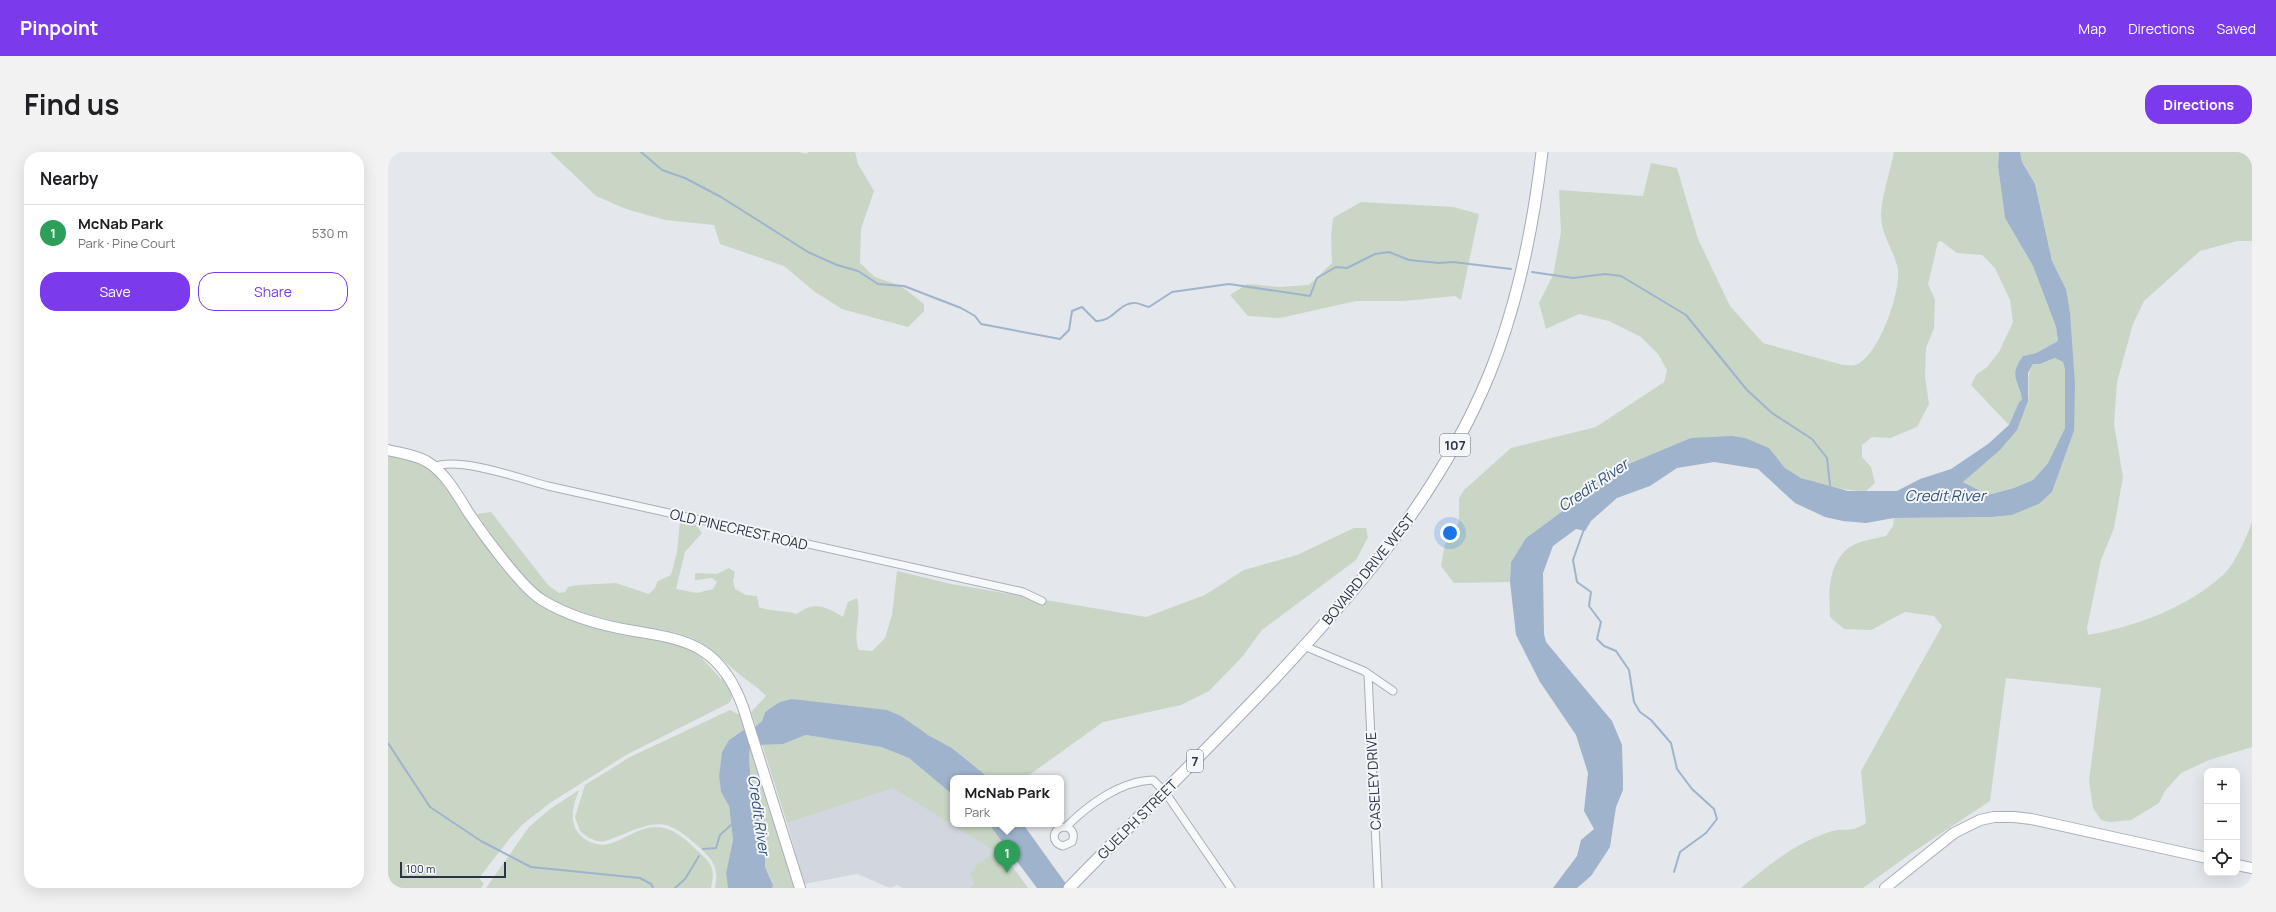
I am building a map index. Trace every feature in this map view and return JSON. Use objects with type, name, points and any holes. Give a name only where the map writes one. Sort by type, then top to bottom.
[{"type":"main road","name":"BOVAIRD DRIVE WEST","points":[[1304,646],[1367,574],[1402,529],[1447,460],[1488,376],[1512,309],[1528,241],[1542,152]]},
{"type":"main road","points":[[388,450],[425,460],[434,467],[451,487],[508,564],[541,600],[563,610],[606,625],[672,638],[703,651],[727,674],[739,696],[747,719],[800,888]]},
{"type":"main road","name":"GUELPH STREET","points":[[1072,885],[1165,792],[1304,646]]},
{"type":"main road","points":[[1884,888],[1954,833],[1980,820],[1994,817],[2031,819],[2204,857]]},
{"type":"main road","points":[[2240,866],[2252,868]]},
{"type":"street","name":"OLD PINECREST ROAD","points":[[434,467],[448,463],[476,467],[548,486],[1023,592],[1042,601]]},
{"type":"street","points":[[1304,646],[1368,674],[1393,691]]},
{"type":"street","name":"CASELEY DRIVE","points":[[1368,674],[1378,888]]},
{"type":"street","points":[[1066,827],[1100,800],[1140,780],[1153,780],[1165,792],[1232,888]]},
{"type":"shaded area","points":[[893,787],[950,823],[950,827],[956,827],[996,852],[970,888],[903,888],[897,885],[890,888],[857,874],[804,884],[787,823]]},
{"type":"green space","points":[[550,152],[799,152],[807,154],[808,152],[855,152],[858,164],[874,191],[861,229],[860,263],[875,277],[901,286],[924,304],[924,311],[908,327],[842,309],[815,292],[784,266],[720,244],[714,225],[665,220],[626,209],[596,196]]},
{"type":"green space","points":[[1894,152],[1999,152],[1998,166],[2005,218],[2033,266],[2056,327],[2058,341],[2036,353],[2023,356],[2018,384],[2022,400],[2019,402],[2009,425],[1971,385],[1976,375],[1987,367],[1999,352],[2013,322],[2010,300],[1995,268],[1982,255],[1957,253],[1941,241],[1938,242],[1928,284],[1935,300],[1934,328],[1926,348],[1925,377],[1929,404],[1917,427],[1890,438],[1872,437],[1862,445],[1862,457],[1871,467],[1875,483],[1866,491],[1835,488],[1802,478],[1785,468],[1769,448],[1624,466],[1526,538],[1511,562],[1510,582],[1454,583],[1441,566],[1445,544],[1459,522],[1459,498],[1464,490],[1511,448],[1596,427],[1664,382],[1667,370],[1658,354],[1641,337],[1609,321],[1579,314],[1546,329],[1539,303],[1553,275],[1561,232],[1559,190],[1643,196],[1651,163],[1677,168],[1698,239],[1730,306],[1763,343],[1843,365],[1855,365],[1864,360],[1880,336],[1887,321],[1897,289],[1897,265],[1881,222],[1884,192]]},
{"type":"green space","points":[[2020,152],[2252,152],[2252,241],[2237,241],[2200,251],[2144,301],[2133,324],[2117,382],[2114,424],[2123,477],[2114,528],[2101,560],[2087,628],[2088,635],[2143,621],[2178,606],[2194,597],[2224,574],[2232,564],[2240,550],[2252,522],[2252,747],[2209,760],[2181,773],[2165,791],[2159,803],[2131,820],[2110,822],[2101,820],[2093,808],[2089,781],[2101,688],[2006,678],[1990,801],[1910,854],[1863,888],[1741,888],[1782,856],[1805,842],[1834,830],[1855,829],[1866,823],[1861,771],[1942,626],[1934,616],[1905,612],[1871,630],[1844,629],[1830,617],[1829,599],[1832,573],[1840,557],[1854,544],[1886,536],[1893,526],[1894,518],[1993,517],[2012,515],[2039,504],[2052,492],[2074,431],[2066,289],[2052,261],[2035,184],[2022,162]]},
{"type":"green space","points":[[1361,202],[1453,207],[1479,214],[1461,300],[1455,296],[1404,301],[1356,301],[1280,318],[1248,316],[1230,295],[1247,284],[1279,287],[1309,285],[1332,263],[1331,236],[1333,218]]},
{"type":"green space","points":[[2055,358],[2063,362],[2065,369],[2065,428],[2048,463],[2033,480],[2014,488],[1988,495],[1963,482],[2000,447],[2015,427],[2027,403],[2029,394],[2028,380],[2033,364],[2041,364]]},
{"type":"green space","points":[[388,454],[420,463],[434,473],[494,550],[539,602],[687,648],[700,656],[721,679],[723,678],[729,687],[732,697],[729,703],[626,755],[550,803],[523,824],[510,838],[479,878],[484,884],[481,888],[388,888]]},
{"type":"green space","points":[[491,512],[548,585],[559,593],[565,592],[568,587],[578,585],[616,583],[649,594],[655,588],[658,581],[671,575],[677,552],[680,520],[690,522],[702,533],[685,552],[676,589],[697,593],[713,589],[717,582],[712,578],[695,580],[695,573],[717,574],[729,568],[735,572],[733,581],[735,589],[746,595],[757,596],[759,607],[764,609],[797,614],[809,607],[820,606],[843,617],[848,602],[857,598],[857,644],[859,650],[872,651],[885,638],[892,615],[897,571],[951,584],[1146,617],[1205,595],[1244,570],[1297,555],[1354,528],[1366,528],[1368,537],[1356,560],[1262,630],[1242,657],[1209,691],[1181,705],[1103,722],[1029,775],[985,775],[952,748],[928,735],[792,699],[765,712],[762,721],[756,726],[751,712],[766,696],[711,649],[699,641],[683,635],[621,623],[566,607],[549,599],[538,592],[528,582],[477,514]]},
{"type":"green space","points":[[730,710],[740,715],[745,729],[729,740],[722,752],[719,776],[721,792],[729,806],[733,840],[726,873],[728,888],[715,888],[716,870],[712,861],[689,838],[671,827],[662,824],[653,824],[603,841],[593,840],[580,831],[575,817],[585,785],[630,757]]},
{"type":"green space","points":[[806,735],[881,747],[909,758],[950,792],[950,823],[893,788],[787,823],[762,744],[783,744]]},
{"type":"green space","points":[[750,748],[795,888],[772,888],[773,884],[765,867],[765,835],[752,802],[749,757]]},
{"type":"green space","points":[[579,790],[574,805],[573,819],[577,832],[583,837],[590,842],[605,845],[648,828],[661,827],[667,829],[683,838],[710,864],[713,871],[711,888],[486,888],[529,827],[550,809]]},
{"type":"green space","points":[[956,827],[991,827],[1011,852],[1007,859],[1028,888],[970,888],[974,883],[970,874],[979,863],[996,852]]},
{"type":"water","name":"Credit River","points":[[1999,152],[2020,152],[2022,162],[2035,184],[2052,261],[2066,289],[2070,313],[2075,384],[2074,431],[2052,492],[2039,504],[2012,515],[1993,517],[1894,518],[1866,523],[1843,521],[1825,517],[1795,503],[1758,469],[1714,462],[1677,468],[1650,486],[1617,498],[1591,521],[1585,531],[1576,529],[1553,546],[1543,573],[1544,634],[1546,642],[1612,721],[1622,745],[1623,790],[1616,807],[1610,847],[1591,876],[1577,888],[1553,888],[1577,856],[1581,840],[1594,829],[1584,811],[1588,773],[1576,735],[1540,682],[1516,635],[1510,582],[1511,562],[1526,538],[1624,466],[1691,438],[1732,436],[1745,438],[1769,448],[1785,468],[1801,478],[1848,491],[1897,491],[1920,479],[1951,469],[1988,444],[2009,425],[2019,402],[2022,400],[2015,374],[2023,356],[2036,353],[2058,341],[2056,327],[2033,266],[2005,218],[1998,166]],"holes":[[[2055,358],[2063,362],[2065,369],[2065,428],[2048,463],[2033,480],[2014,488],[1988,495],[1963,482],[2000,450],[2017,430],[2028,401],[2028,373],[2033,364],[2040,364]]]},
{"type":"water","name":"Credit River","points":[[792,699],[887,710],[901,716],[928,735],[952,748],[985,775],[950,775],[950,792],[909,758],[881,747],[806,735],[783,744],[757,745],[750,748],[749,757],[752,802],[765,835],[765,867],[773,885],[772,888],[728,888],[726,873],[733,840],[729,806],[721,792],[719,776],[722,752],[729,740],[745,729],[756,726],[762,721],[765,712],[780,702]]},
{"type":"water","points":[[991,827],[1025,827],[1069,888],[1037,888]]},
{"type":"waterway","points":[[641,152],[662,170],[685,178],[721,197],[808,252],[837,265],[858,271],[878,284],[904,286],[961,308],[975,316],[981,324],[1060,339],[1069,330],[1072,311],[1082,307],[1096,321],[1102,321],[1128,304],[1136,303],[1149,307],[1172,292],[1229,284],[1310,296],[1317,278],[1336,267],[1347,268],[1375,254],[1389,252],[1409,260],[1439,263],[1453,262],[1511,269]]},
{"type":"waterway","points":[[1532,272],[1573,278],[1605,274],[1621,276],[1686,315],[1747,390],[1772,413],[1812,439],[1827,458],[1830,485]]},
{"type":"waterway","points":[[1584,529],[1573,560],[1577,582],[1591,592],[1589,606],[1601,622],[1597,639],[1604,646],[1616,651],[1629,670],[1634,702],[1640,712],[1651,720],[1671,743],[1677,769],[1692,789],[1714,809],[1717,819],[1706,833],[1680,852],[1674,872]]},
{"type":"waterway","points":[[388,743],[430,807],[481,841],[531,867],[640,878],[651,884],[653,888]]},
{"type":"waterway","points":[[703,849],[716,848],[720,835],[731,825]]},
{"type":"waterway","points":[[675,888],[685,879],[699,856]]},
{"type":"place","name":"McNab Park","points":[[1007,873]]}]
